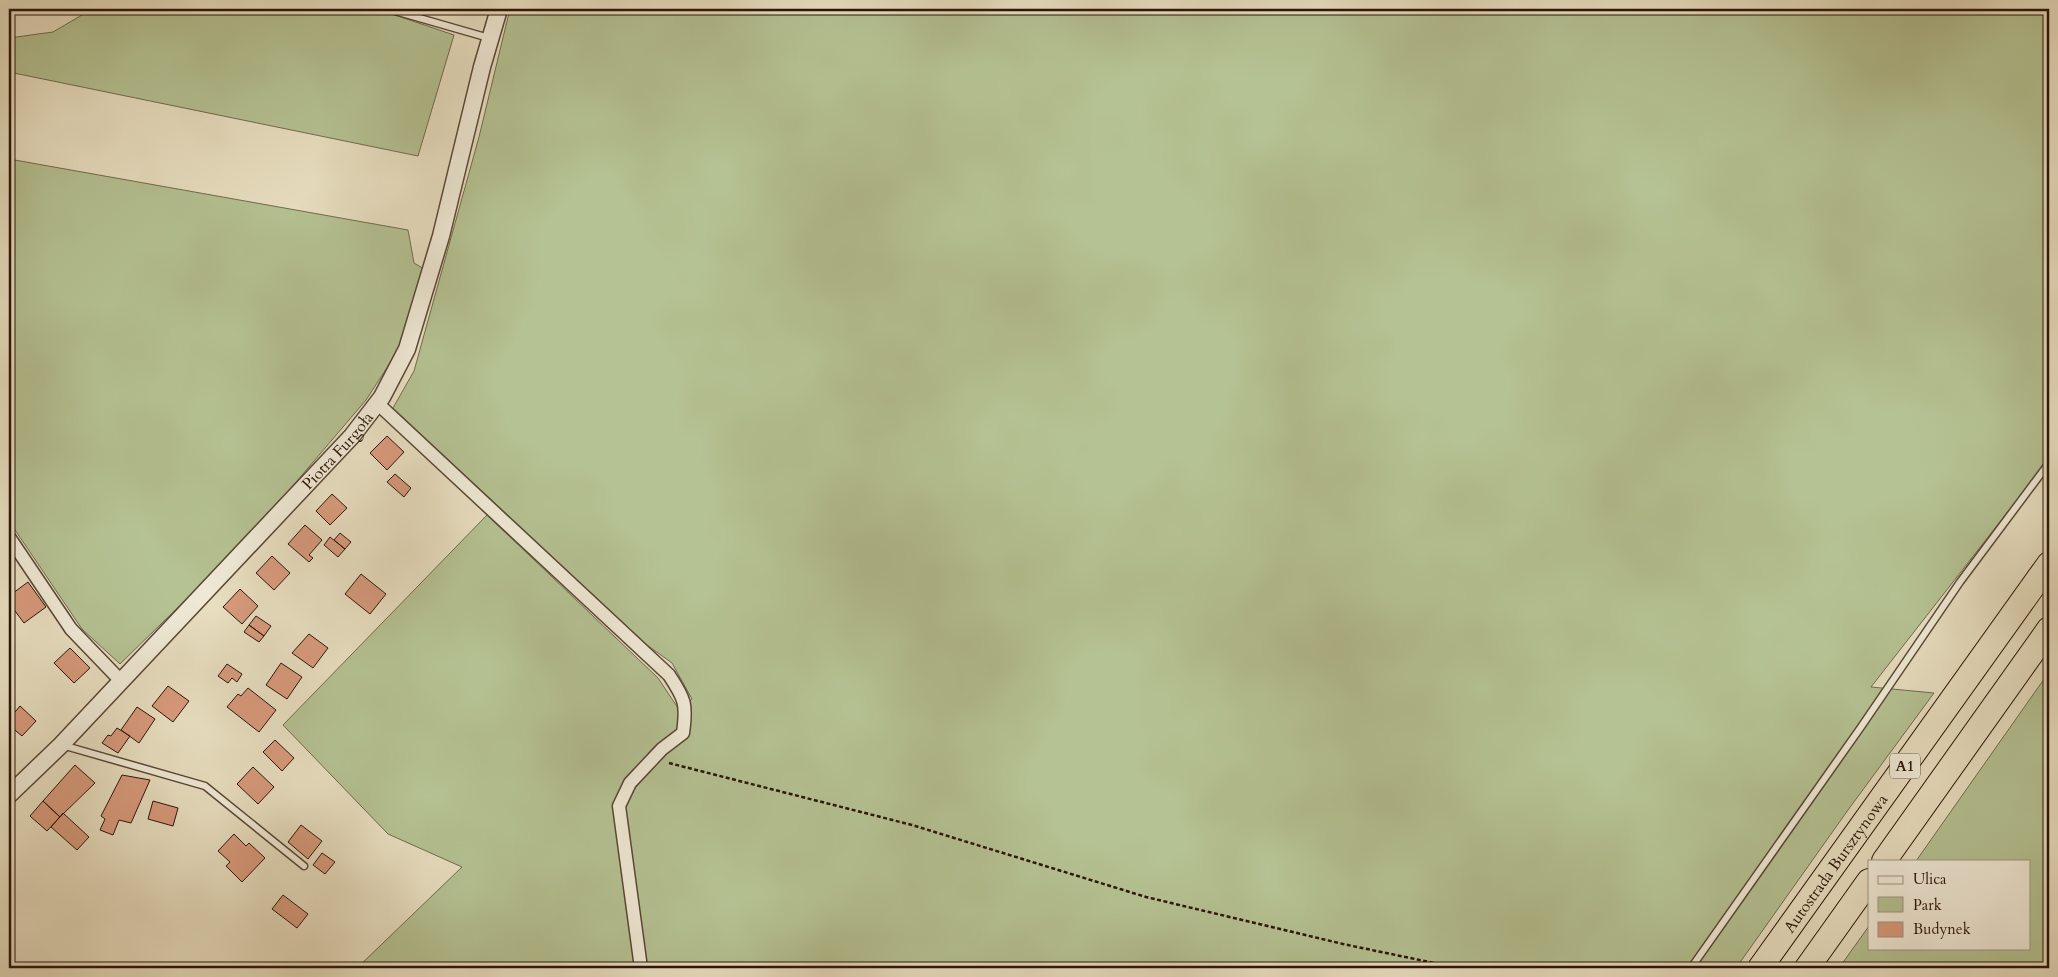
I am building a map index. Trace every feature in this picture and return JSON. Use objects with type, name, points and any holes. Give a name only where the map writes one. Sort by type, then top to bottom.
[{"type":"highway","name":"Autostrada Bursztynowa","points":[[1760,968],[2049,564]]},
{"type":"highway","name":"A1","points":[[1885,860],[2049,629]]},
{"type":"highway","points":[[1807,968],[1868,882]]},
{"type":"street","name":"Piotra Furgoła","points":[[9,795],[61,745],[120,680],[352,436],[377,403],[407,349],[440,236],[499,9]]},
{"type":"street","points":[[377,403],[669,675],[683,695],[686,716],[683,733],[662,749],[630,783],[619,806],[641,968]]},
{"type":"street","points":[[9,536],[71,628],[120,680]]},
{"type":"lane","points":[[388,9],[490,38]]},
{"type":"lane","points":[[1691,968],[1867,719],[1960,582],[2049,463]]},
{"type":"lane","points":[[61,745],[205,786],[304,866]]},
{"type":"path","points":[[653,759],[912,825],[1146,897],[1343,944],[1458,968]]},
{"type":"green space","points":[[92,9],[377,9],[454,35],[418,156],[9,72],[9,38],[53,32]]},
{"type":"green space","points":[[512,9],[2049,9],[2049,459],[1871,687],[1934,693],[1736,968],[357,968],[462,867],[388,834],[283,725],[487,515],[658,678],[680,711],[692,699],[672,663],[647,645],[393,408],[414,371],[479,137],[508,17]]},
{"type":"green space","points":[[9,159],[408,230],[414,263],[424,269],[403,343],[366,400],[245,542],[120,664],[82,629],[9,521]]},
{"type":"green space","points":[[2049,672],[2049,968],[1839,968],[1868,927],[1868,950],[2030,950],[2030,860],[1917,860]]},
{"type":"building","points":[[387,436],[404,452],[387,470],[370,453]]},
{"type":"building","points":[[395,474],[411,488],[404,497],[387,482]]},
{"type":"building","points":[[332,494],[347,508],[330,525],[316,511]]},
{"type":"building","points":[[305,525],[322,540],[309,555],[313,558],[309,562],[288,544]]},
{"type":"building","points":[[340,533],[351,542],[345,549],[334,540]]},
{"type":"building","points":[[330,537],[345,549],[338,557],[324,545]]},
{"type":"building","points":[[272,556],[290,573],[274,590],[256,573]]},
{"type":"building","points":[[361,574],[386,594],[370,614],[345,594]]},
{"type":"building","points":[[28,582],[46,607],[24,623],[9,603],[9,596]]},
{"type":"building","points":[[240,589],[258,606],[242,624],[223,607]]},
{"type":"building","points":[[256,616],[271,626],[264,636],[249,625]]},
{"type":"building","points":[[249,625],[264,636],[259,642],[244,632]]},
{"type":"building","points":[[309,634],[328,648],[313,668],[292,653]]},
{"type":"building","points":[[70,648],[90,668],[74,683],[54,663]]},
{"type":"building","points":[[281,663],[302,677],[287,699],[266,685]]},
{"type":"building","points":[[227,664],[242,674],[237,682],[232,678],[228,683],[218,676]]},
{"type":"building","points":[[168,686],[189,701],[173,722],[152,706]]},
{"type":"building","points":[[248,688],[276,710],[259,732],[227,707],[238,694],[241,696]]},
{"type":"building","points":[[20,706],[36,721],[22,736],[9,725],[9,719]]},
{"type":"building","points":[[137,707],[155,719],[139,743],[121,730]]},
{"type":"building","points":[[117,728],[130,736],[118,753],[102,743]]},
{"type":"building","points":[[275,740],[294,758],[282,771],[263,752]]},
{"type":"building","points":[[75,765],[95,783],[60,817],[43,801]]},
{"type":"building","points":[[253,767],[274,787],[258,804],[237,784]]},
{"type":"building","points":[[122,775],[150,780],[131,823],[119,820],[113,835],[100,830],[105,819],[101,816]]},
{"type":"building","points":[[43,801],[60,817],[47,831],[30,816]]},
{"type":"building","points":[[153,801],[178,808],[173,826],[148,819]]},
{"type":"building","points":[[63,813],[89,837],[77,850],[51,827]]},
{"type":"building","points":[[301,825],[322,841],[308,859],[288,842]]},
{"type":"building","points":[[234,834],[246,846],[249,843],[265,858],[242,882],[226,866],[230,862],[218,851]]},
{"type":"building","points":[[322,853],[335,862],[325,874],[313,865]]},
{"type":"building","points":[[283,895],[308,914],[297,928],[272,909]]}]
